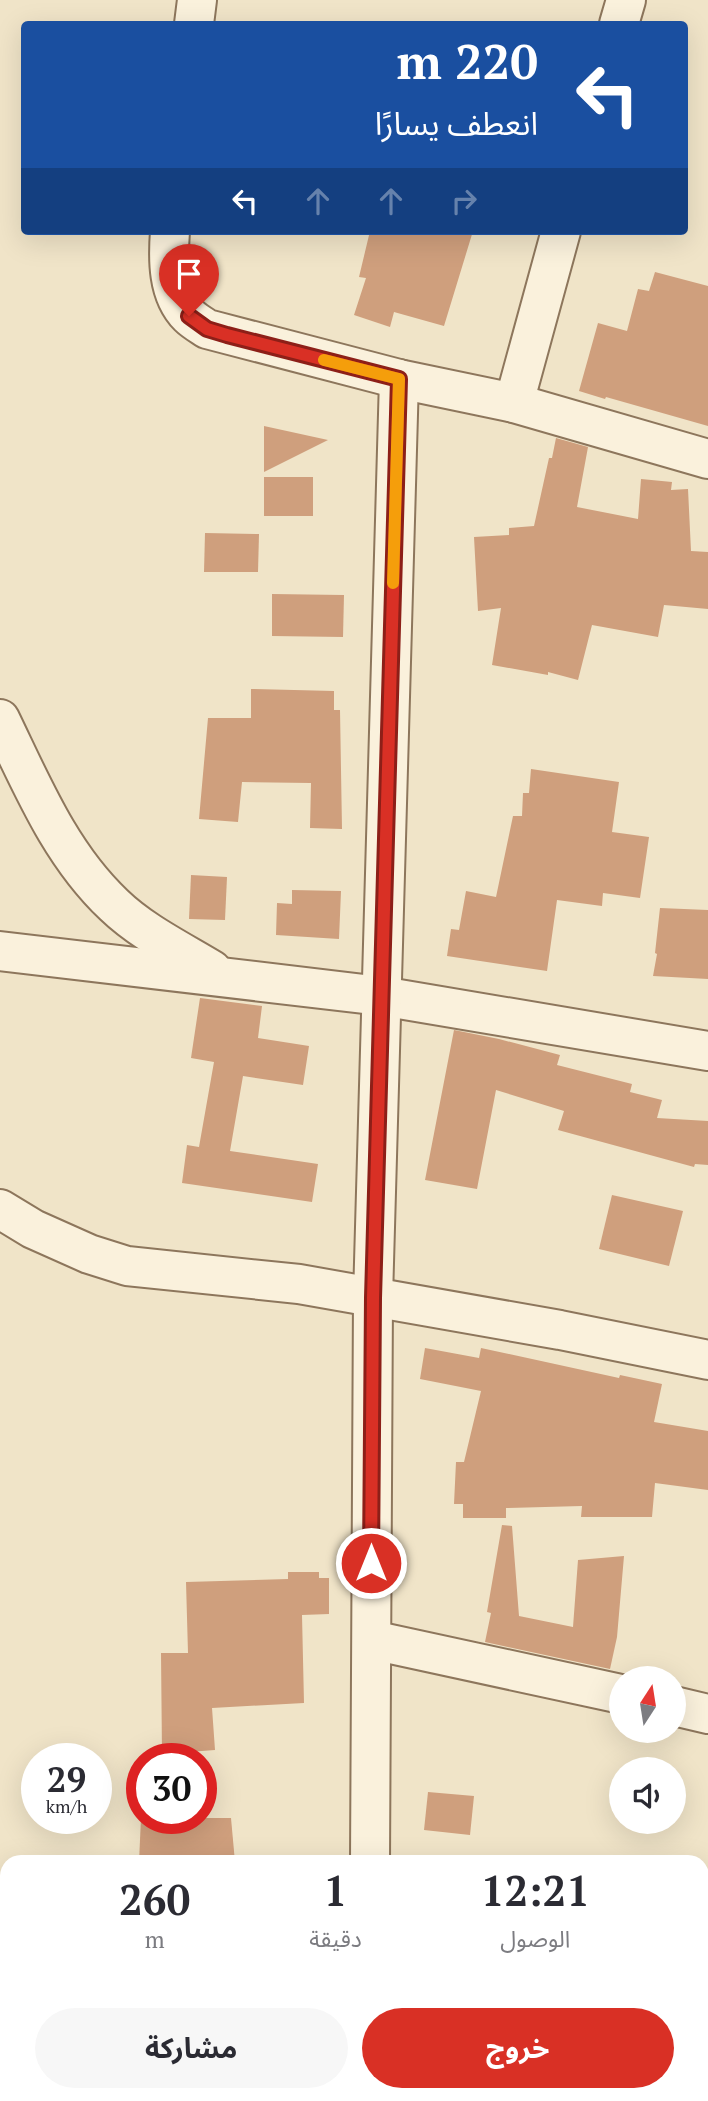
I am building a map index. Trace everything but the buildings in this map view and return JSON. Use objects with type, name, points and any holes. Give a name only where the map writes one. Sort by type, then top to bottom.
[{"type":"street","points":[[194,21],[197,0]]},
{"type":"street","points":[[620,21],[626,0]]},
{"type":"street","points":[[170,235],[168,262],[179,303],[189,316],[207,329],[399,379],[514,403],[708,458]]},
{"type":"street","points":[[514,403],[560,235]]},
{"type":"street","points":[[370,1855],[373,1298],[399,379]]},
{"type":"street","points":[[0,719],[64,845],[114,905],[144,929],[223,976]]},
{"type":"street","points":[[0,951],[381,996],[708,1051]]},
{"type":"street","points":[[0,1209],[33,1229],[89,1254],[127,1266],[299,1284],[560,1330],[708,1360]]},
{"type":"street","points":[[372,1640],[609,1691]]},
{"type":"street","points":[[686,1709],[708,1714]]},
{"type":"slow traffic","points":[[324,360],[399,379],[393,583]]},
{"type":"route","points":[[189,316],[207,329],[227,335],[399,379],[373,1298],[371,1563]]}]
